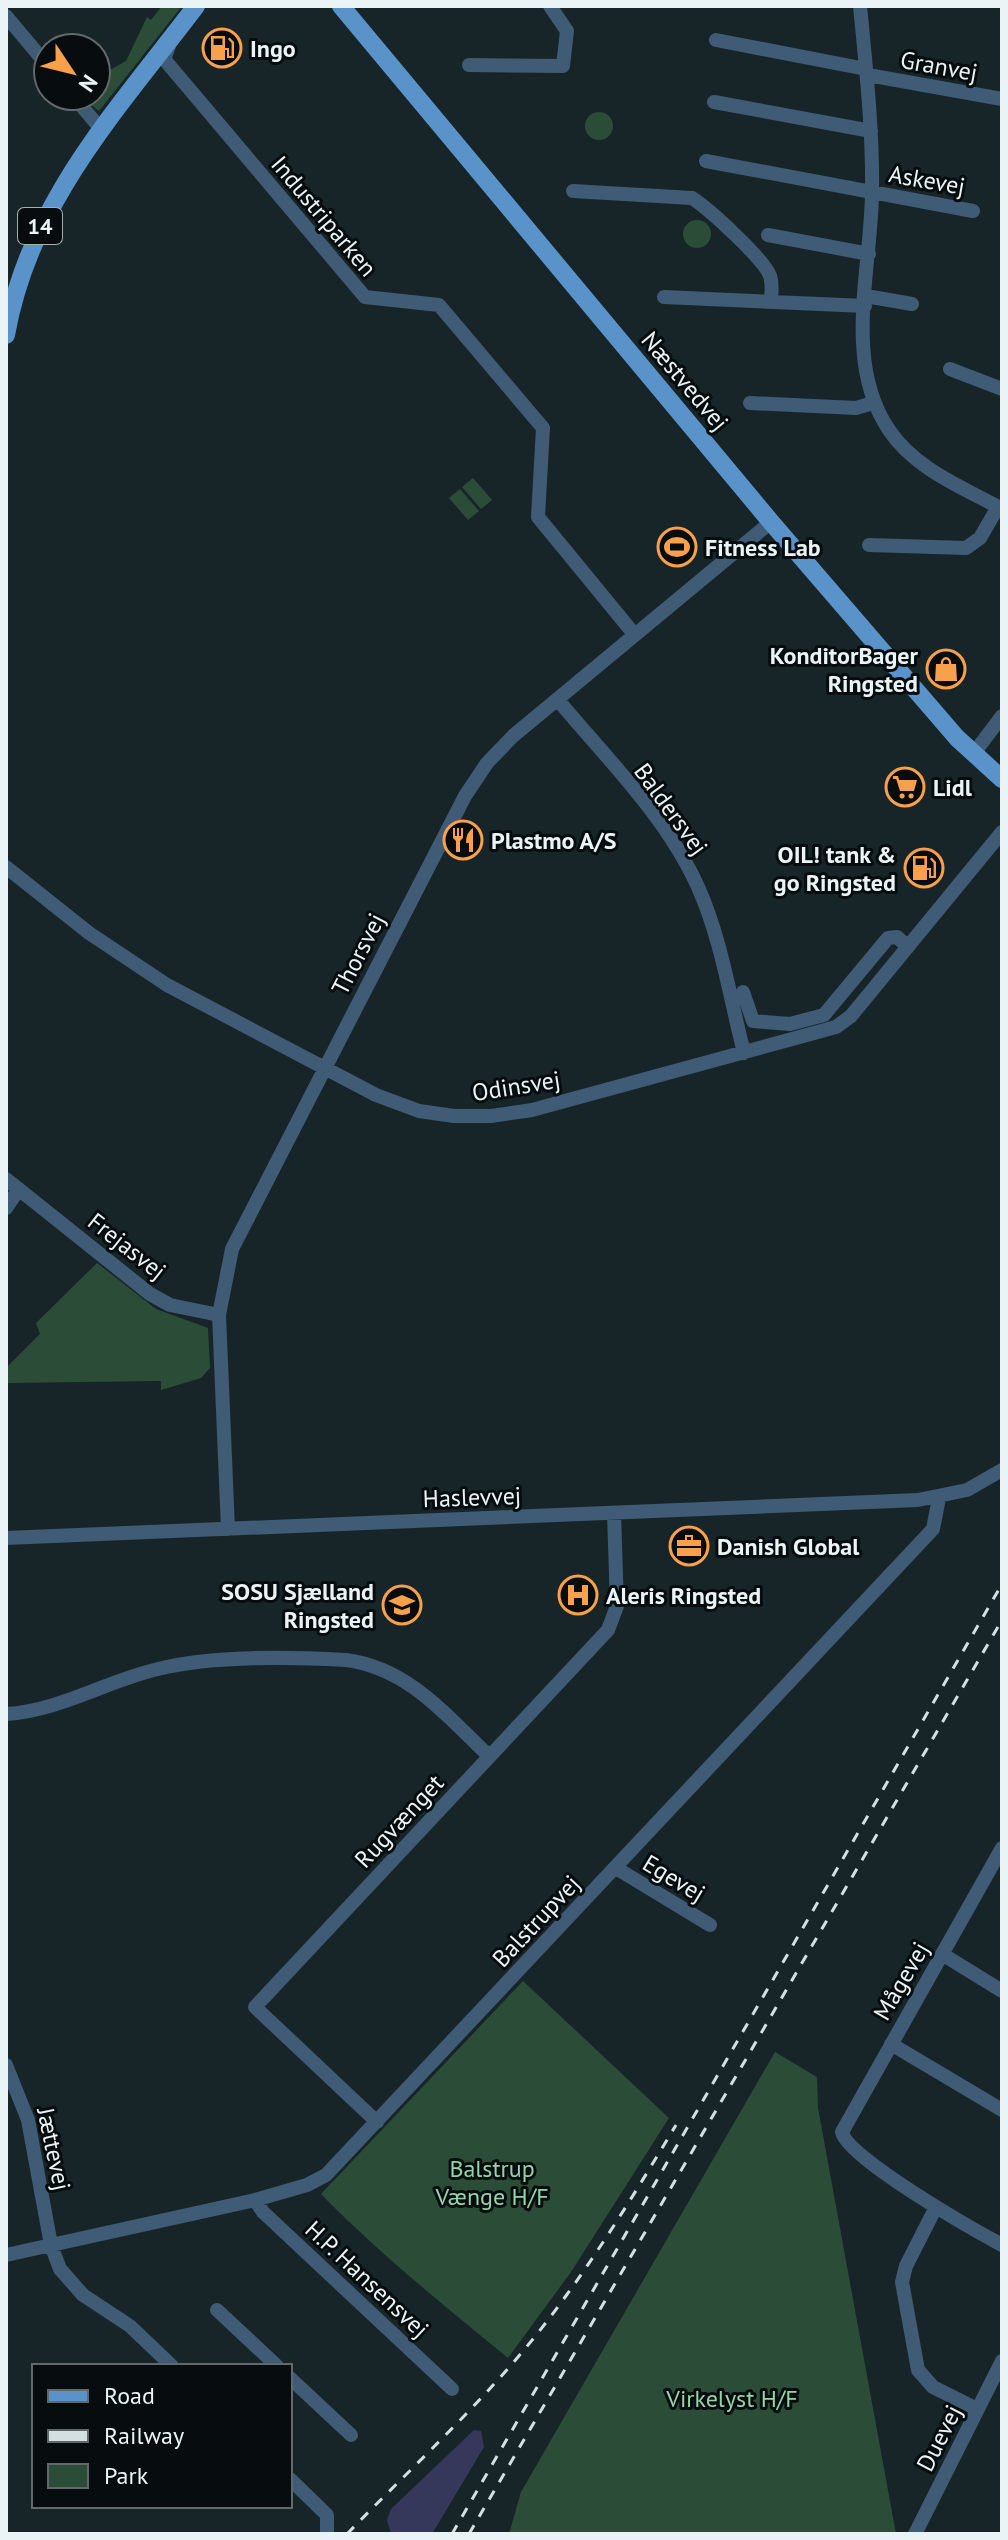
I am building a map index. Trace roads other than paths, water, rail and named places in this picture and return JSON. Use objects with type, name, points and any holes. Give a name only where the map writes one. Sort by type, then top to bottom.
[{"type":"main road","name":"Næstvedvej","points":[[341,6],[771,522],[974,753],[1002,779]]},
{"type":"main road","name":"14","points":[[6,335],[21,274],[44,216],[101,129],[197,9]]},
{"type":"street","points":[[469,65],[563,66],[567,31],[550,6]]},
{"type":"street","points":[[860,6],[871,131],[872,193],[864,371],[873,403],[890,432],[918,461],[1000,508],[980,538],[966,548],[869,545]]},
{"type":"street","points":[[6,16],[32,47]]},
{"type":"street","name":"Granvej","points":[[716,40],[1002,99]]},
{"type":"street","name":"Industriparken","points":[[159,60],[365,297],[439,305],[543,428],[538,517],[634,634]]},
{"type":"street","points":[[714,102],[871,131]]},
{"type":"street","points":[[87,112],[101,129]]},
{"type":"street","name":"Askevej","points":[[706,161],[973,211]]},
{"type":"street","points":[[573,191],[692,198],[767,269],[772,283],[771,302]]},
{"type":"street","points":[[768,235],[869,254]]},
{"type":"street","points":[[664,297],[912,304]]},
{"type":"street","points":[[950,369],[1002,389]]},
{"type":"street","points":[[750,403],[856,408],[873,403]]},
{"type":"street","name":"Thorsvej","points":[[228,1529],[219,1315],[232,1249],[465,796],[487,763],[634,634],[771,522]]},
{"type":"street","name":"Baldersvej","points":[[558,700],[664,828],[688,867],[707,912],[744,1053]]},
{"type":"street","points":[[974,753],[1002,716]]},
{"type":"street","name":"Odinsvej","points":[[6,867],[89,933],[167,985],[376,1095],[419,1111],[491,1116],[532,1110],[744,1053],[804,1028],[836,1027],[851,1016],[1002,832]]},
{"type":"street","points":[[743,992],[753,1021],[804,1028],[824,1015],[888,938],[897,937],[908,947]]},
{"type":"street","name":"Frejasvej","points":[[6,1179],[150,1294],[178,1307],[219,1315]]},
{"type":"street","points":[[6,1208],[19,1189]]},
{"type":"street","points":[[939,1498],[967,1490],[1002,1470]]},
{"type":"street","name":"Haslevvej","points":[[6,1538],[939,1498]]},
{"type":"street","name":"Balstrupvej","points":[[6,2255],[255,2200],[307,2185],[326,2175],[933,1529],[939,1498]]},
{"type":"street","name":"Rugvænget","points":[[377,2122],[255,2007],[608,1630],[617,1606],[614,1513]]},
{"type":"street","points":[[6,1714],[44,1708],[157,1669],[197,1663],[346,1660],[366,1662],[402,1678],[489,1756]]},
{"type":"street","name":"Mågevej","points":[[936,2207],[850,2147],[843,2137],[844,2127],[942,1954],[997,1870],[1002,1848]]},
{"type":"street","name":"Egevej","points":[[616,1868],[710,1925]]},
{"type":"street","points":[[942,1954],[1002,1991]]},
{"type":"street","points":[[891,2044],[1002,2110]]},
{"type":"street","name":"Jættevej","points":[[6,2065],[28,2120],[51,2245],[60,2269],[72,2285],[130,2326],[170,2364]]},
{"type":"street","name":"H.P. Hansensvej","points":[[255,2200],[263,2212],[452,2389]]},
{"type":"street","points":[[977,2409],[933,2387],[918,2370],[902,2282],[906,2266],[936,2207],[1002,2245]]},
{"type":"street","points":[[217,2310],[275,2364]]},
{"type":"street","name":"Duevej","points":[[915,2534],[1002,2361]]},
{"type":"street","points":[[292,2380],[351,2435]]},
{"type":"street","points":[[292,2481],[327,2515],[327,2534]]},
{"type":"water","points":[[474,2430],[481,2431],[484,2447],[432,2534],[391,2534],[387,2520],[391,2509]]},
{"type":"railway","points":[[452,2534],[1002,1584]]},
{"type":"railway","points":[[469,2534],[1002,1620]]},
{"type":"railway","points":[[347,2534],[466,2414],[533,2339],[590,2261],[676,2125]]},
{"type":"place","name":"Ingo","points":[[222,48]]},
{"type":"place","name":"Fitness Lab","points":[[677,547]]},
{"type":"place","name":"KonditorBager Ringsted","points":[[946,669]]},
{"type":"place","name":"Lidl","points":[[905,787]]},
{"type":"place","name":"Plastmo A/S","points":[[463,840]]},
{"type":"place","name":"OIL! tank & go Ringsted","points":[[924,868]]},
{"type":"place","name":"Danish Global","points":[[689,1546]]},
{"type":"place","name":"Aleris Ringsted","points":[[578,1595]]},
{"type":"place","name":"SOSU Sjælland Ringsted","points":[[402,1605]]},
{"type":"park label","name":"Balstrup Vænge H/F","points":[[492,2182]]},
{"type":"park label","name":"Virkelyst H/F","points":[[732,2398]]}]
